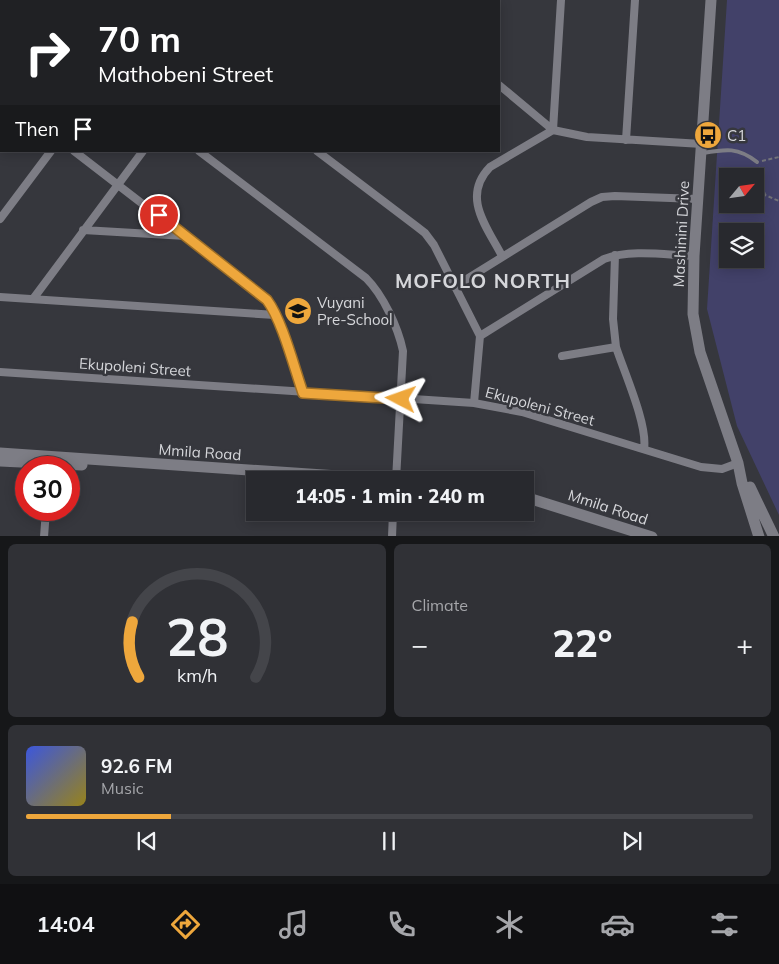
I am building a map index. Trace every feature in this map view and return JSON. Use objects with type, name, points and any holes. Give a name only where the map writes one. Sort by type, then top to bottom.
[{"type":"main road","name":"Mashinini Drive","points":[[711,0],[692,291],[695,331],[707,373],[738,463],[774,536]]},
{"type":"main road","name":"Mmila Road","points":[[0,452],[19,456]]},
{"type":"main road","name":"Mmila Road","points":[[0,461],[15,461]]},
{"type":"main road","name":"Mashinini Drive","points":[[738,463],[742,483],[759,536]]},
{"type":"main road","name":"Mmila Road","points":[[80,464],[246,472]]},
{"type":"main road","name":"Mmila Road","points":[[80,464],[246,476]]},
{"type":"main road","name":"Mmila Road","points":[[534,500],[630,536]]},
{"type":"main road","name":"Mmila Road","points":[[534,505],[652,536]]},
{"type":"street","points":[[553,130],[561,0]]},
{"type":"street","points":[[626,140],[635,0]]},
{"type":"street","points":[[500,86],[553,130],[573,135],[701,148]]},
{"type":"street","points":[[502,256],[480,214],[477,202],[478,184],[481,176],[490,167],[553,130]]},
{"type":"street","points":[[0,219],[50,152]]},
{"type":"street","points":[[75,152],[262,295],[271,306],[275,315],[303,393]]},
{"type":"street","points":[[34,299],[142,152]]},
{"type":"street","points":[[200,152],[373,285],[378,292],[401,342],[404,359],[397,471]]},
{"type":"street","points":[[318,152],[425,233],[434,244],[480,336],[474,403]]},
{"type":"street","points":[[454,287],[502,256],[602,197],[698,199]]},
{"type":"street","points":[[83,230],[186,236]]},
{"type":"street","points":[[480,336],[604,259],[627,253],[694,256]]},
{"type":"street","points":[[615,255],[613,319],[616,347],[642,425],[645,442],[644,449]]},
{"type":"street","points":[[0,297],[275,315]]},
{"type":"street","points":[[562,356],[616,347]]},
{"type":"street","name":"Ekupoleni Street","points":[[0,372],[474,403],[522,412],[710,469],[722,469],[738,463]]},
{"type":"street","points":[[44,536],[45,521]]},
{"type":"street","points":[[392,536],[393,521]]},
{"type":"lane","points":[[701,148],[728,149],[748,155],[757,162]]},
{"type":"path","points":[[779,157],[757,162],[765,194],[779,201]]},
{"type":"shaded area","points":[[727,0],[779,0],[779,515],[737,426],[707,309]]},
{"type":"place","name":"C1","points":[[708,135]]},
{"type":"place","name":"Vuyani Pre-School","points":[[298,311]]},
{"type":"district","name":"MOFOLO NORTH","points":[[483,280]]},
{"type":"route","points":[[159,215],[267,300],[281,328],[303,393],[401,399]]}]
